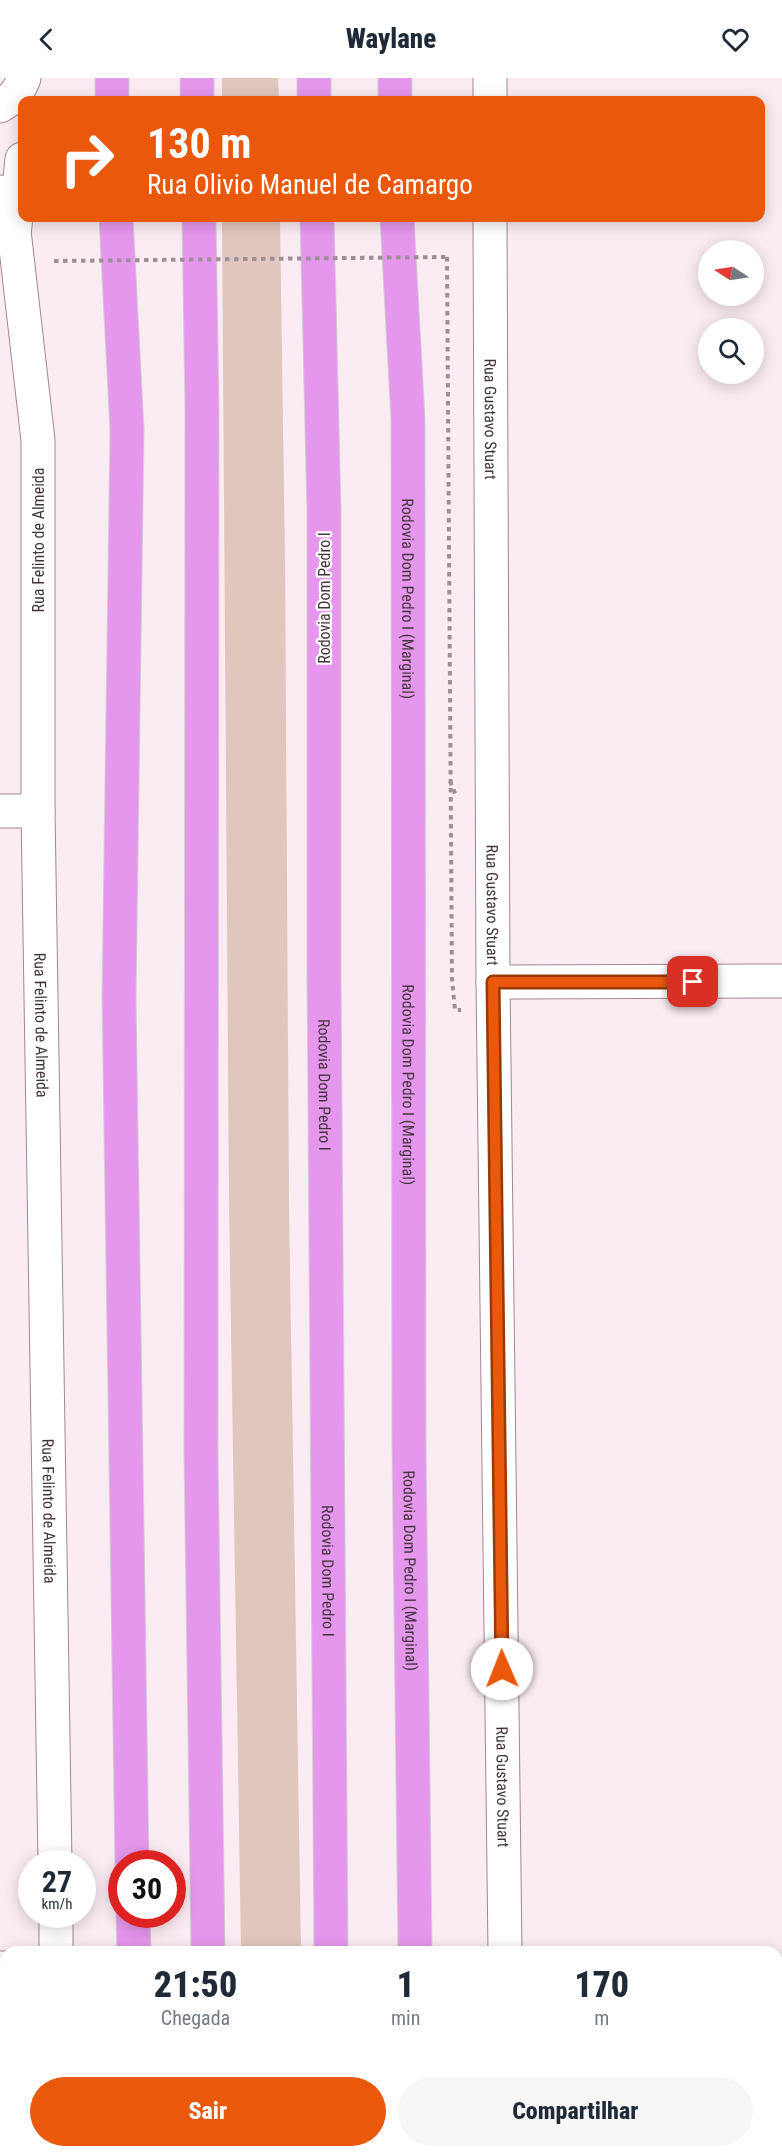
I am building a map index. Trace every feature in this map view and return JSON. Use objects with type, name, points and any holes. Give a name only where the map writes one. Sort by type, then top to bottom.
[{"type":"highway","points":[[112,78],[112,96]]},
{"type":"highway","points":[[197,78],[197,96]]},
{"type":"highway","points":[[314,78],[314,96]]},
{"type":"highway","points":[[395,78],[395,96]]},
{"type":"highway","points":[[116,222],[127,430],[119,997],[132,1850]]},
{"type":"highway","points":[[199,222],[202,408],[201,1452],[208,1946]]},
{"type":"highway","name":"Rodovia Dom Pedro I","points":[[317,222],[324,510],[324,972],[331,1946]]},
{"type":"highway","name":"Rodovia Dom Pedro I (Marginal)","points":[[397,222],[408,420],[409,1444],[415,1946]]},
{"type":"highway","points":[[133,1928],[134,1946]]},
{"type":"street","points":[[0,106],[20,89],[24,78]]},
{"type":"street","points":[[29,96],[30,78]]},
{"type":"street","points":[[490,78],[490,96]]},
{"type":"street","name":"Rua Felinto de Almeida","points":[[0,192],[14,231],[38,440],[38,811],[55,1850]]},
{"type":"street","points":[[14,231],[18,195]]},
{"type":"street","name":"Rua Gustavo Stuart","points":[[490,222],[493,982],[505,1946]]},
{"type":"street","points":[[0,811],[38,811]]},
{"type":"street","points":[[493,982],[782,981]]},
{"type":"street","points":[[56,1928],[56,1946]]},
{"type":"path","points":[[54,261],[447,257],[449,777],[452,979],[455,1010]]},
{"type":"shaded area","points":[[222,78],[278,78],[279,96],[222,96]]},
{"type":"shaded area","points":[[222,222],[280,222],[285,560],[289,1205],[301,1946],[241,1946],[229,1203]]},
{"type":"route","points":[[502,1669],[493,982],[693,982]]}]
